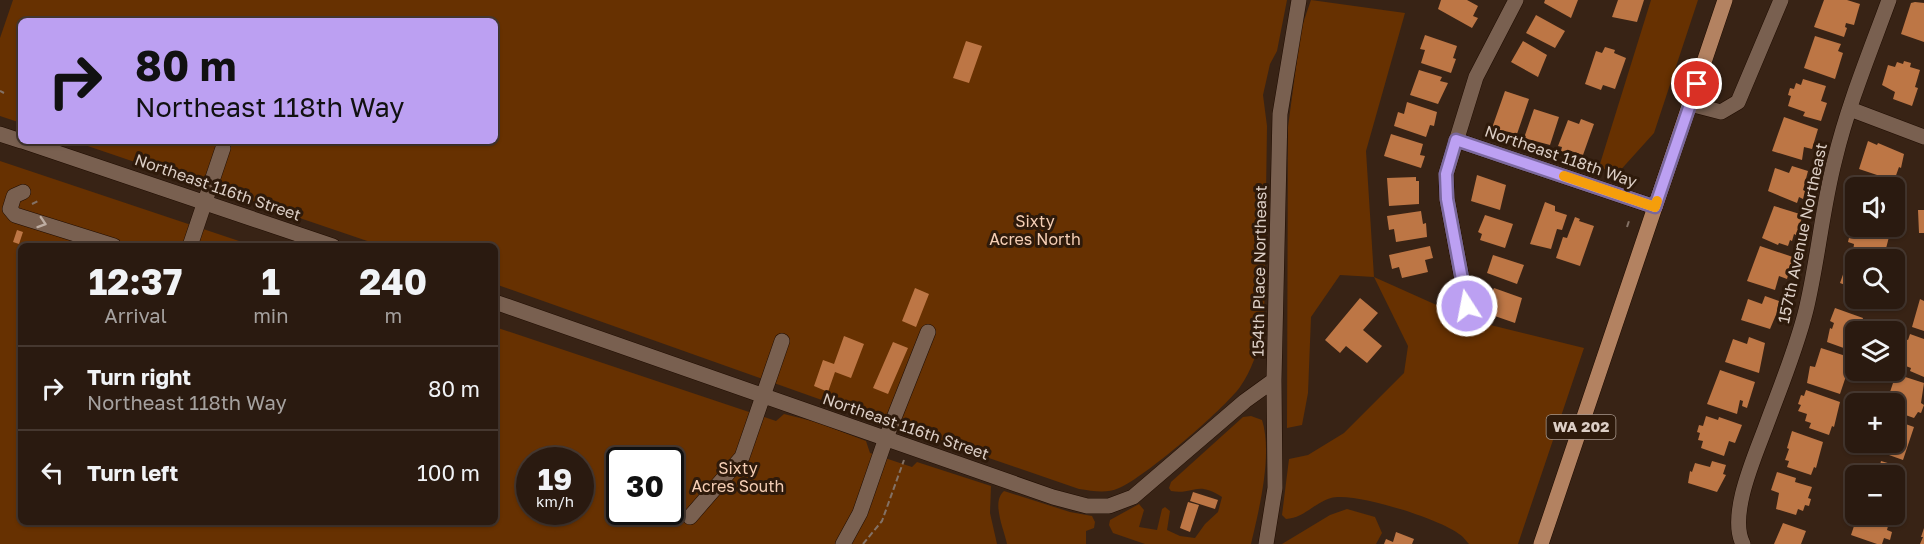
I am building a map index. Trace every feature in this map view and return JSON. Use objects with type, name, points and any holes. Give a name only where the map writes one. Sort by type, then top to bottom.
[{"type":"main road","name":"WA 202","points":[[1541,544],[1725,0]]},
{"type":"street","name":"154th Place Northeast","points":[[1266,544],[1275,488],[1274,380],[1280,114],[1299,0]]},
{"type":"street","points":[[1467,306],[1447,199],[1446,174],[1476,77],[1516,0]]},
{"type":"street","points":[[1690,104],[1721,112],[1738,102],[1781,0]]},
{"type":"street","name":"157th Avenue Northeast","points":[[1743,544],[1740,539],[1738,515],[1748,477],[1805,312],[1835,157],[1889,0]]},
{"type":"street","points":[[1850,109],[1924,137]]},
{"type":"street","name":"Northeast 116th Street","points":[[0,134],[18,140]]},
{"type":"street","name":"Northeast 118th Way","points":[[1456,140],[1655,207]]},
{"type":"street","name":"Northeast 116th Street","points":[[31,144],[324,243]]},
{"type":"street","points":[[191,243],[223,148]]},
{"type":"street","points":[[23,192],[15,196],[10,209],[15,215],[104,243]]},
{"type":"street","name":"Northeast 116th Street","points":[[498,303],[1053,497],[1087,506],[1109,506],[1133,497],[1245,401],[1274,380]]},
{"type":"street","points":[[843,544],[860,513],[886,438],[928,332]]},
{"type":"street","points":[[690,517],[742,457],[782,341]]},
{"type":"path","points":[[0,91],[4,93]]},
{"type":"path","points":[[1627,227],[1629,220]]},
{"type":"path","points":[[863,544],[882,521],[909,446]]},
{"type":"green space","name":"Sixty Acres North","points":[[13,0],[1287,0],[1277,51],[1270,64],[1263,95],[1267,126],[1264,332],[1251,367],[1240,387],[1218,411],[1183,442],[1131,482],[1119,488],[1104,491],[1079,489],[498,285],[498,243],[373,243],[82,144],[498,144],[498,18],[18,18],[18,122],[0,116],[0,38]]},
{"type":"green space","points":[[1311,0],[1405,13],[1366,151],[1374,277],[1340,275],[1311,317],[1308,393],[1302,425],[1287,428],[1288,127],[1301,29]]},
{"type":"green space","points":[[1651,0],[1698,0],[1654,133],[1617,174],[1599,167]]},
{"type":"green space","name":"Sixty Acres South","points":[[0,161],[245,243],[18,243],[18,525],[498,525],[498,328],[776,421],[784,414],[816,422],[866,441],[870,453],[912,467],[917,462],[991,486],[990,513],[997,544],[0,544]]},
{"type":"green space","points":[[1374,277],[1470,320],[1584,348],[1518,544],[1469,544],[1449,528],[1416,514],[1376,502],[1342,497],[1331,498],[1319,503],[1292,518],[1286,519],[1282,515],[1289,459],[1308,455],[1344,433],[1404,373],[1408,346]]},
{"type":"green space","points":[[1251,416],[1262,420],[1266,449],[1264,482],[1251,544],[1145,544],[1113,533],[1109,525],[1110,520],[1139,504],[1144,510],[1139,527],[1157,530],[1162,509],[1165,507],[1170,511],[1167,530],[1180,536],[1195,538],[1218,512],[1222,497],[1206,489],[1171,491],[1169,488],[1171,482],[1243,417]]},
{"type":"green space","points":[[1004,491],[1070,512],[1092,516],[1095,522],[1094,528],[1086,531],[1086,544],[1007,544],[998,509],[1000,496]]},
{"type":"green space","points":[[1347,509],[1375,517],[1382,533],[1376,544],[1282,544],[1330,515]]},
{"type":"building","points":[[1441,0],[1467,0],[1478,6],[1473,16],[1478,18],[1472,28],[1438,9]]},
{"type":"building","points":[[1545,0],[1578,0],[1571,18],[1544,3]]},
{"type":"building","points":[[1618,0],[1644,0],[1637,22],[1612,17]]},
{"type":"building","points":[[1824,0],[1847,0],[1860,4],[1854,25],[1846,23],[1844,37],[1814,27]]},
{"type":"building","points":[[1911,3],[1924,3],[1924,42],[1901,34]]},
{"type":"building","points":[[1536,15],[1565,31],[1555,48],[1526,33]]},
{"type":"building","points":[[1425,35],[1457,46],[1453,58],[1456,59],[1451,73],[1421,63],[1425,50],[1420,49]]},
{"type":"building","points":[[1815,36],[1841,44],[1838,51],[1843,53],[1835,79],[1804,68]]},
{"type":"building","points":[[966,41],[982,46],[969,83],[953,78]]},
{"type":"building","points":[[1523,41],[1547,55],[1538,77],[1511,62]]},
{"type":"building","points":[[1605,47],[1615,50],[1614,53],[1626,58],[1615,89],[1603,85],[1601,90],[1585,84],[1596,51],[1602,53]]},
{"type":"building","points":[[1904,61],[1911,63],[1910,67],[1920,70],[1915,87],[1918,88],[1912,106],[1893,99],[1895,92],[1882,85],[1888,65],[1895,67],[1897,62],[1903,64]]},
{"type":"building","points":[[1419,70],[1442,77],[1440,81],[1448,83],[1438,104],[1410,95]]},
{"type":"building","points":[[1803,79],[1826,86],[1821,101],[1827,103],[1821,121],[1803,116],[1805,112],[1788,106],[1791,96],[1788,95],[1790,88],[1794,89],[1796,83],[1801,85]]},
{"type":"building","points":[[1505,91],[1529,99],[1517,134],[1505,131],[1504,133],[1492,128]]},
{"type":"building","points":[[1407,102],[1437,112],[1434,126],[1430,125],[1426,137],[1394,126],[1398,112],[1404,114]]},
{"type":"building","points":[[1534,109],[1559,117],[1550,145],[1524,138]]},
{"type":"building","points":[[1784,117],[1818,129],[1812,149],[1804,147],[1802,160],[1772,151]]},
{"type":"building","points":[[1581,119],[1594,124],[1583,155],[1561,151],[1562,147],[1558,146],[1568,120],[1579,124]]},
{"type":"building","points":[[1391,134],[1423,144],[1420,155],[1425,156],[1421,168],[1384,156]]},
{"type":"building","points":[[1868,141],[1904,154],[1901,168],[1899,167],[1895,177],[1880,177],[1859,169]]},
{"type":"building","points":[[1792,166],[1808,171],[1803,199],[1799,197],[1797,203],[1768,191],[1775,168],[1789,173]]},
{"type":"building","points":[[1477,175],[1506,185],[1500,210],[1471,201]]},
{"type":"building","points":[[1416,177],[1416,181],[1419,181],[1419,204],[1389,206],[1387,178]]},
{"type":"building","points":[[1545,202],[1555,206],[1555,211],[1567,215],[1562,230],[1557,229],[1551,249],[1530,244]]},
{"type":"building","points":[[1774,206],[1803,215],[1796,235],[1794,234],[1788,246],[1779,243],[1778,245],[1762,238]]},
{"type":"building","points":[[1918,210],[1924,210],[1924,233],[1919,233]]},
{"type":"building","points":[[1421,211],[1423,224],[1426,223],[1427,237],[1396,242],[1394,229],[1389,230],[1387,216]]},
{"type":"building","points":[[1485,215],[1513,224],[1505,248],[1480,240],[1482,234],[1478,232]]},
{"type":"building","points":[[1575,217],[1580,219],[1579,221],[1594,226],[1580,266],[1556,258],[1563,237],[1567,238]]},
{"type":"building","points":[[17,230],[23,232],[19,243],[13,242]]},
{"type":"building","points":[[1849,237],[1889,237],[1886,249],[1853,249],[1854,244],[1848,242]]},
{"type":"building","points":[[1430,246],[1433,258],[1425,260],[1428,272],[1402,278],[1399,267],[1392,269],[1389,255]]},
{"type":"building","points":[[1760,246],[1793,257],[1787,279],[1779,276],[1775,290],[1747,281]]},
{"type":"building","points":[[1493,255],[1524,265],[1517,284],[1487,273]]},
{"type":"building","points":[[1845,269],[1845,285],[1840,283]]},
{"type":"building","points":[[915,288],[929,294],[916,327],[902,321]]},
{"type":"building","points":[[1494,288],[1522,298],[1515,323],[1489,314],[1491,309],[1486,307]]},
{"type":"building","points":[[1765,296],[1779,301],[1778,310],[1770,329],[1741,320],[1748,299],[1762,304]]},
{"type":"building","points":[[1360,298],[1378,313],[1363,330],[1382,346],[1367,363],[1346,346],[1340,353],[1325,340]]},
{"type":"building","points":[[1920,299],[1924,301],[1924,331],[1912,327]]},
{"type":"building","points":[[1835,308],[1863,318],[1862,321],[1845,321],[1845,348],[1827,342],[1830,328],[1832,329],[1834,323],[1830,321]]},
{"type":"building","points":[[1910,334],[1924,339],[1924,377],[1910,371],[1911,368],[1905,366],[1905,339],[1908,340]]},
{"type":"building","points":[[844,336],[864,344],[851,378],[835,372],[828,392],[814,386],[823,360],[834,364]]},
{"type":"building","points":[[1749,337],[1765,343],[1759,373],[1725,362],[1733,339],[1747,344]]},
{"type":"building","points":[[893,342],[908,348],[888,394],[873,388]]},
{"type":"building","points":[[1821,348],[1845,356],[1845,379],[1840,394],[1807,383],[1810,366],[1815,367]]},
{"type":"building","points":[[1720,370],[1755,382],[1747,408],[1742,406],[1743,401],[1740,400],[1737,414],[1707,404]]},
{"type":"building","points":[[1905,377],[1924,383],[1921,403],[1924,405],[1921,413],[1918,412],[1914,418],[1905,415],[1905,393],[1890,393],[1894,381],[1905,381]]},
{"type":"building","points":[[1806,390],[1840,402],[1834,427],[1832,426],[1829,435],[1809,428],[1811,423],[1805,421],[1807,414],[1798,411],[1801,405],[1798,404],[1801,395],[1804,396]]},
{"type":"building","points":[[1706,416],[1718,420],[1719,417],[1742,425],[1735,443],[1729,441],[1724,456],[1701,448],[1703,441],[1698,440],[1700,433],[1697,432],[1699,425],[1703,426]]},
{"type":"building","points":[[1905,424],[1914,427],[1903,460],[1883,453],[1905,453]]},
{"type":"building","points":[[1792,431],[1823,442],[1816,468],[1814,467],[1811,475],[1787,467],[1789,461],[1785,460]]},
{"type":"building","points":[[1712,461],[1726,465],[1723,474],[1726,475],[1717,492],[1688,483],[1690,471],[1692,472],[1695,463],[1710,467]]},
{"type":"building","points":[[1881,461],[1894,465],[1880,465]]},
{"type":"building","points":[[1777,472],[1796,478],[1795,482],[1812,487],[1808,498],[1811,499],[1809,506],[1805,505],[1803,511],[1798,509],[1796,515],[1776,509],[1779,493],[1771,490]]},
{"type":"building","points":[[1193,492],[1218,500],[1215,509],[1190,501]]},
{"type":"building","points":[[1188,502],[1199,505],[1190,532],[1180,528]]},
{"type":"building","points":[[1783,523],[1806,531],[1801,544],[1774,544]]},
{"type":"building","points":[[1854,525],[1888,525],[1887,530],[1892,532],[1890,540],[1884,538],[1882,544],[1851,535]]},
{"type":"building","points":[[1924,528],[1924,544],[1920,544],[1923,537],[1921,537]]},
{"type":"building","points":[[1396,532],[1414,539],[1412,544],[1384,544],[1386,539],[1393,542]]},
{"type":"slow traffic","points":[[1564,176],[1655,207],[1657,201]]},
{"type":"route","points":[[1467,306],[1447,199],[1446,174],[1456,140],[1655,207],[1697,84]]}]
